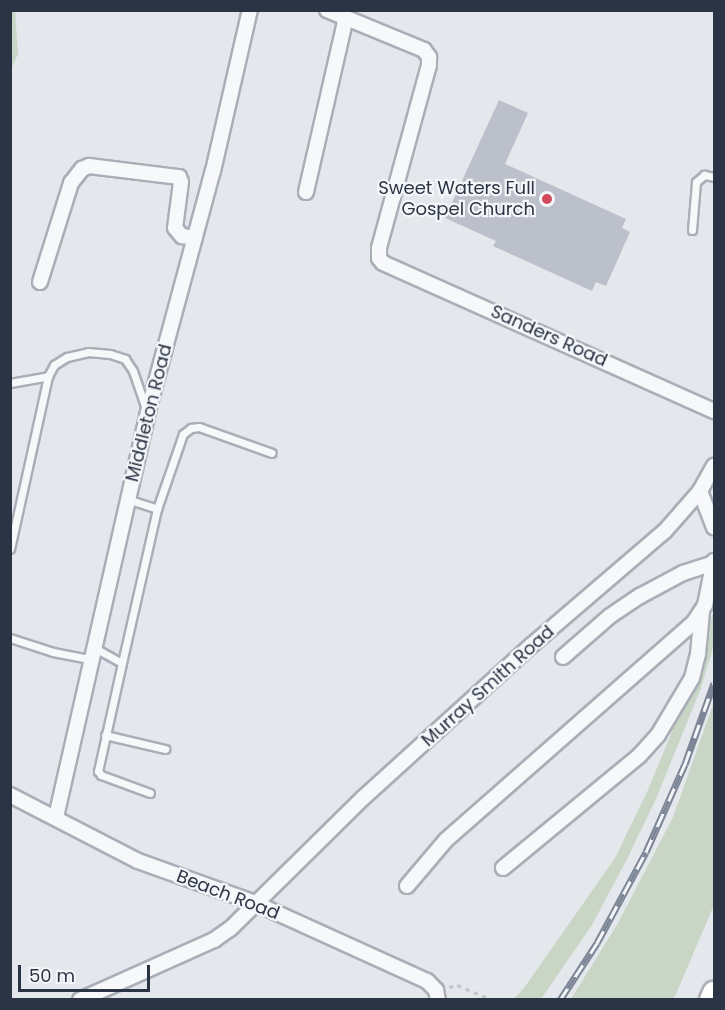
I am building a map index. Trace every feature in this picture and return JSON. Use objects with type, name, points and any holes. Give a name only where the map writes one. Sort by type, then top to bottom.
[{"type":"main road","points":[[711,999],[714,993]]},
{"type":"street","name":"Middleton Road","points":[[56,817],[127,499],[195,238],[250,10]]},
{"type":"street","points":[[306,192],[346,18],[327,10]]},
{"type":"street","name":"Sanders Road","points":[[346,18],[424,50],[429,57],[429,65],[378,248],[379,258],[383,263],[714,411]]},
{"type":"street","points":[[40,282],[72,183],[82,169],[89,166],[178,177],[181,182],[176,228],[182,236],[195,238]]},
{"type":"street","name":"Murray Smith Road","points":[[80,999],[214,940],[230,929],[363,798],[533,644],[665,531],[700,491],[714,466]]},
{"type":"street","points":[[700,491],[714,527]]},
{"type":"street","points":[[503,868],[639,756],[658,735],[692,678],[698,654],[702,612],[714,562]]},
{"type":"street","points":[[563,657],[610,616],[640,596],[683,573],[714,562]]},
{"type":"street","points":[[407,886],[446,840],[702,612]]},
{"type":"street","name":"Beach Road","points":[[10,795],[138,861],[255,903],[427,981],[437,995]]},
{"type":"lane","points":[[692,230],[696,182],[704,175],[714,177]]},
{"type":"lane","points":[[10,549],[48,376],[54,365],[67,357],[88,352],[110,354],[125,359],[133,371],[148,412]]},
{"type":"lane","points":[[10,383],[48,376]]},
{"type":"lane","points":[[150,793],[99,773],[105,735],[157,509],[186,430],[199,427],[272,453]]},
{"type":"lane","points":[[127,499],[157,509]]},
{"type":"lane","points":[[10,507],[21,506]]},
{"type":"lane","points":[[10,638],[53,652],[91,653],[122,663]]},
{"type":"lane","points":[[105,735],[165,748]]},
{"type":"path","points":[[437,995],[458,985],[493,999]]},
{"type":"green space","points":[[11,10],[15,11],[18,54],[11,69]]},
{"type":"green space","points":[[714,610],[714,644],[701,688],[656,799],[627,859],[592,925],[541,999],[513,1000],[524,988],[615,858],[647,792],[694,679]]},
{"type":"green space","points":[[714,702],[714,905],[676,994],[673,999],[571,999],[618,923],[673,817]]},
{"type":"building","name":"Sweet Waters Full Gospel Church","points":[[499,100],[528,113],[505,164],[626,219],[622,228],[630,232],[606,286],[596,282],[592,291],[493,246],[496,241],[445,218]]},
{"type":"railway","points":[[560,1000],[597,943],[646,852],[685,764],[714,683]]},
{"type":"place","name":"Sweet Waters Full Gospel Church","points":[[547,199]]}]
